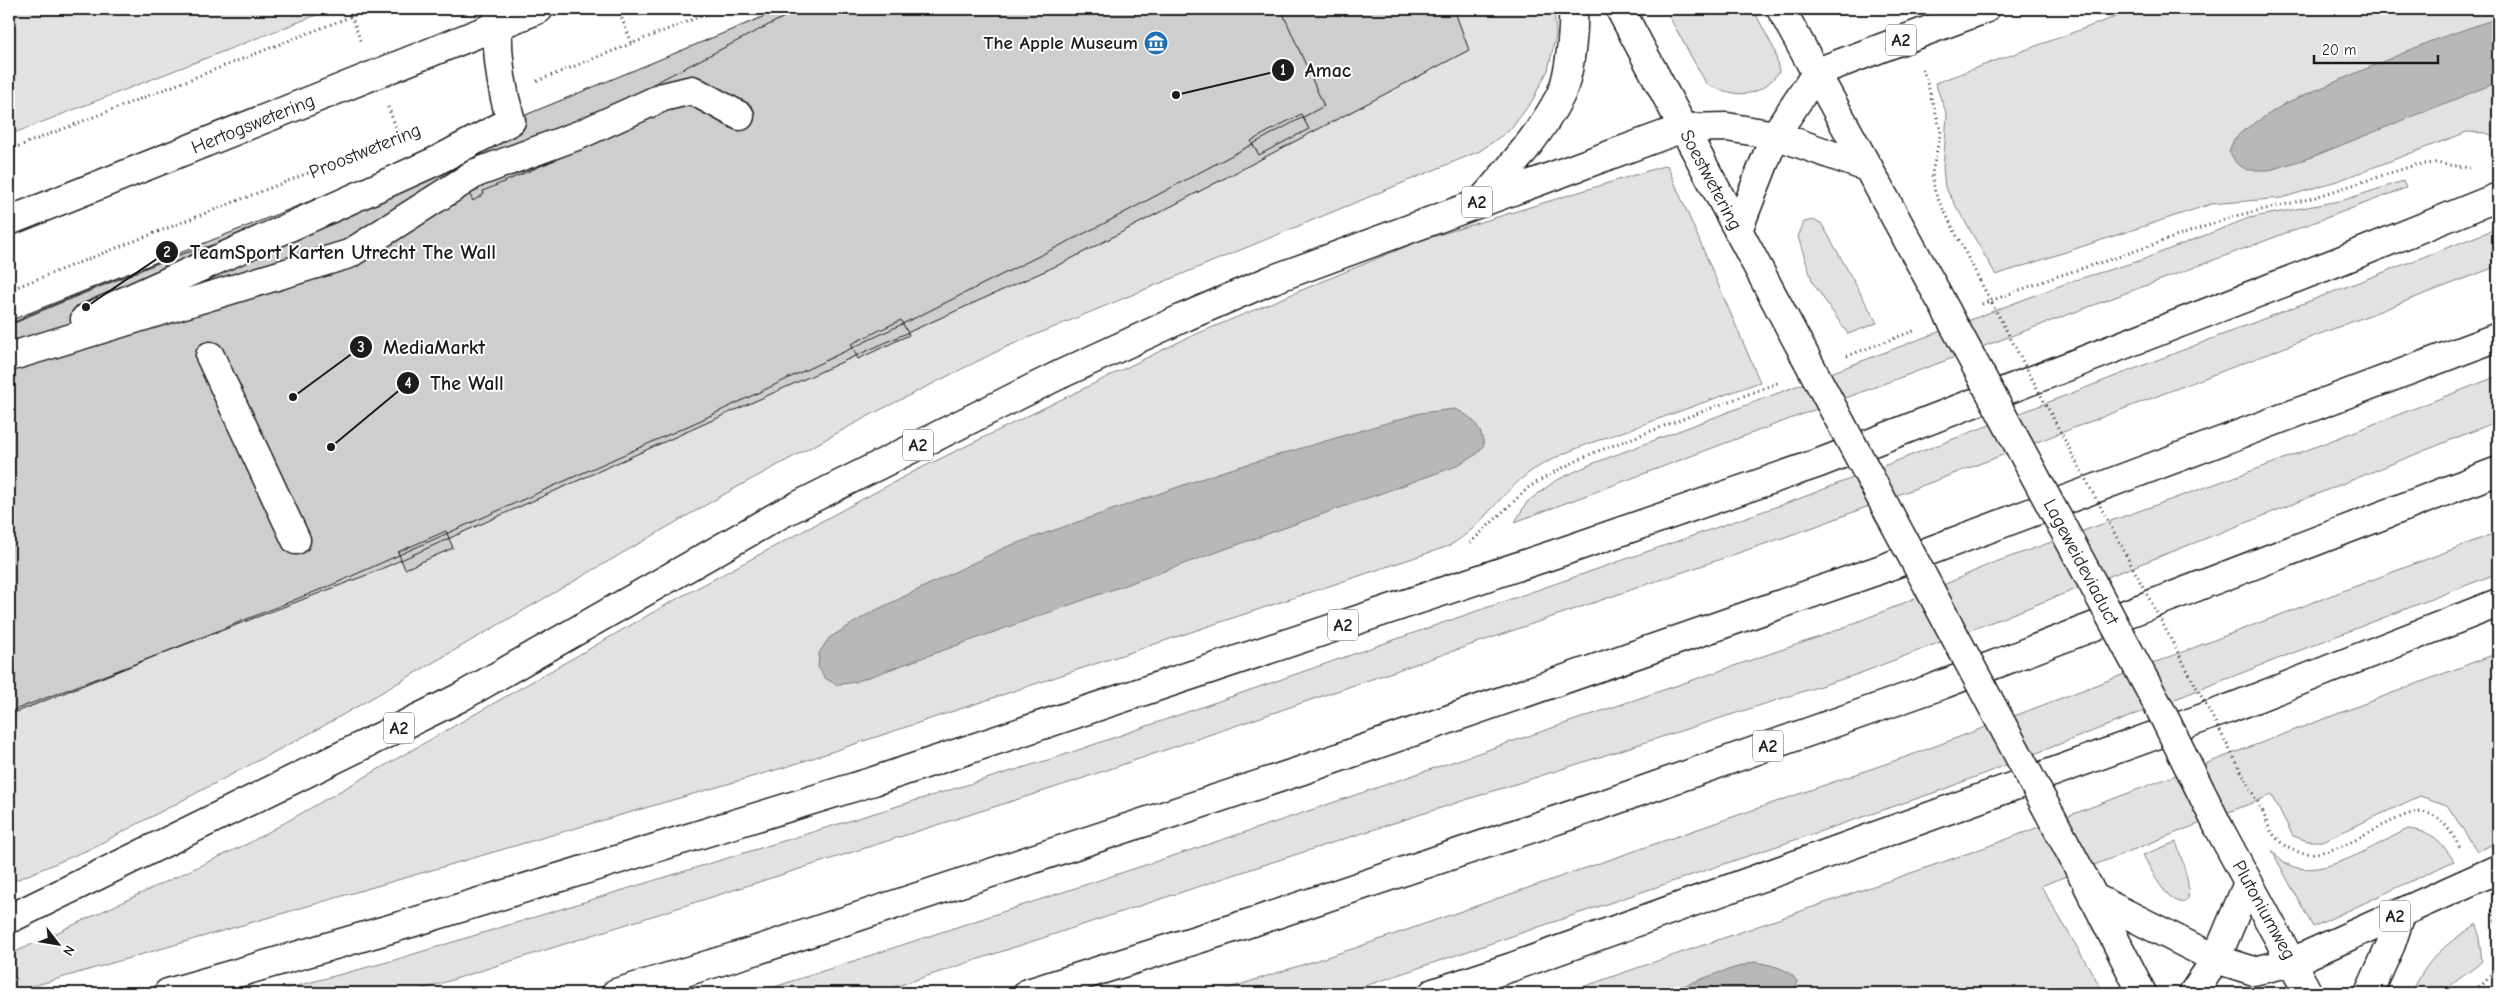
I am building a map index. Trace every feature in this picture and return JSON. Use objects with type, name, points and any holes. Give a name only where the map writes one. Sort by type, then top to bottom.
[{"type":"main road","points":[[9,356],[436,161],[511,121],[503,94],[493,14],[538,9]]},
{"type":"main road","name":"A2","points":[[1481,201],[1511,167],[1561,95],[1570,59],[1573,9]]},
{"type":"main road","name":"Soestwetering","points":[[1620,9],[2089,887]]},
{"type":"main road","points":[[1781,9],[1870,168]]},
{"type":"main road","name":"A2","points":[[1817,72],[1985,9]]},
{"type":"main road","name":"Hertogswetering","points":[[9,221],[493,14]]},
{"type":"main road","points":[[1738,230],[1775,135],[1817,72]]},
{"type":"main road","points":[[9,356],[349,254],[476,173],[579,135],[663,97],[692,90],[740,116]]},
{"type":"main road","name":"A2","points":[[9,919],[458,698],[778,515],[1058,375],[1271,280],[1683,128],[1727,126],[1775,135],[1870,168]]},
{"type":"main road","name":"Lageweideviaduct","points":[[1870,168],[2160,709],[2219,828]]},
{"type":"main road","name":"A2","points":[[168,993],[414,922],[874,781],[1576,547],[1819,463],[2337,262],[2498,197]]},
{"type":"main road","points":[[616,993],[767,946],[1300,771],[1866,574],[2498,337]]},
{"type":"main road","points":[[210,356],[296,540]]},
{"type":"main road","name":"A2","points":[[1028,993],[1262,919],[1610,802],[1927,690],[2498,472]]},
{"type":"main road","points":[[1433,993],[1512,967],[2183,725],[2498,603]]},
{"type":"main road","name":"Plutoniumweg","points":[[2219,828],[2308,993]]},
{"type":"main road","name":"A2","points":[[2089,887],[2216,958],[2254,971],[2292,962],[2488,874]]},
{"type":"main road","points":[[2193,993],[2216,958],[2248,883]]},
{"type":"main road","points":[[2089,887],[2142,993]]},
{"type":"main road","name":"A2","points":[[2369,993],[2391,944],[2401,914]]},
{"type":"path","points":[[9,150],[370,9]]},
{"type":"path","points":[[618,9],[632,44]]},
{"type":"path","points":[[503,94],[719,9]]},
{"type":"path","points":[[1911,36],[1941,131],[1932,172],[1934,193],[2275,836],[2290,849],[2306,854],[2327,852],[2408,813],[2427,813],[2444,823],[2488,874],[2498,928]]},
{"type":"path","name":"Proostwetering","points":[[391,141],[409,134]]},
{"type":"path","name":"Proostwetering","points":[[9,290],[364,152]]},
{"type":"path","points":[[2471,993],[2484,983],[2498,967]]},
{"type":"shaded area","points":[[9,9],[332,9],[9,135]]},
{"type":"shaded area","points":[[1281,9],[1554,9],[1556,35],[1548,70],[1532,101],[1511,129],[1480,151],[1006,347],[876,412],[730,491],[320,728],[90,849],[9,883],[9,715],[334,584],[1324,105]]},
{"type":"shaded area","points":[[1665,9],[1753,9],[1775,51],[1779,72],[1763,88],[1746,94],[1728,92],[1707,85]]},
{"type":"shaded area","points":[[2137,9],[2498,9],[2498,138],[2486,133],[2467,132],[2340,180],[2282,198],[2211,204],[1996,275],[1945,187],[1943,168],[1947,115],[1935,83]]},
{"type":"shaded area","points":[[2498,18],[2498,82],[2312,157],[2270,170],[2247,170],[2236,163],[2229,151],[2234,139],[2244,130],[2286,103],[2431,41]]},
{"type":"shaded area","points":[[1667,165],[1760,382],[1567,452],[1544,464],[1521,479],[1473,528],[1449,546],[786,767],[9,993],[9,955],[251,842],[673,601],[915,471],[1187,338],[1419,241]]},
{"type":"shaded area","points":[[2403,181],[2406,188],[1515,522],[1527,502],[1555,481],[1589,465],[2075,280],[2139,261],[2249,218],[2344,200]]},
{"type":"shaded area","points":[[1813,220],[1821,223],[1877,323],[1848,334],[1813,283],[1798,237],[1804,222]]},
{"type":"shaded area","points":[[2498,228],[2498,266],[1814,527],[1072,782],[411,993],[270,993],[391,961],[1061,756],[1801,498]]},
{"type":"shaded area","points":[[2498,376],[2498,421],[2248,522],[1861,673],[1288,857],[876,993],[756,993],[1276,822],[1819,637],[1897,606],[1990,564],[2268,465]]},
{"type":"shaded area","points":[[1455,409],[1467,415],[1475,422],[1484,445],[1477,454],[1454,467],[855,682],[837,685],[825,678],[818,667],[819,653],[829,638],[870,613],[1006,547],[1221,472],[1420,413]]},
{"type":"shaded area","points":[[2498,532],[2498,573],[1942,790],[1343,993],[1214,993],[1355,948],[1917,753]]},
{"type":"shaded area","points":[[2498,653],[2498,842],[2477,851],[2447,805],[2420,796],[2323,841],[2308,841],[2293,836],[2272,795],[2041,886],[2104,993],[1565,993],[1986,847]]},
{"type":"shaded area","points":[[2408,829],[2424,832],[2436,838],[2454,861],[2313,927],[2272,851],[2289,865],[2302,869],[2317,868],[2366,851]]},
{"type":"shaded area","points":[[2176,842],[2189,890],[2188,899],[2183,902],[2175,900],[2165,891],[2143,855]]},
{"type":"shaded area","points":[[2477,924],[2482,961],[2452,984],[2444,993],[2412,993],[2424,971],[2438,953]]},
{"type":"shaded area","points":[[1754,962],[1778,967],[1793,976],[1797,981],[1795,993],[1664,993],[1718,973]]},
{"type":"building","points":[[782,9],[1454,9],[1469,50],[1065,262],[372,573],[9,712],[9,321],[511,121]]},
{"type":"building","points":[[800,9],[1281,9],[1324,106],[1105,223],[921,315],[699,421],[334,584],[9,715],[9,323],[11,321],[12,324],[24,319],[23,317],[162,260],[243,236],[457,166],[473,201],[484,194],[483,191],[663,113],[651,85]]},
{"type":"building","points":[[1301,114],[1309,129],[1259,155],[1251,141]]},
{"type":"building","points":[[163,261],[169,275],[164,291],[9,352],[9,324]]},
{"type":"building","points":[[901,320],[909,335],[858,359],[851,344]]},
{"type":"building","points":[[446,531],[453,548],[405,569],[398,552]]},
{"type":"place","name":"The Apple Museum","points":[[1156,43]]},
{"type":"place","name":"Amac","points":[[1176,95]]},
{"type":"place","name":"TeamSport Karten Utrecht The Wall","points":[[86,307]]},
{"type":"place","name":"MediaMarkt","points":[[293,397]]},
{"type":"place","name":"The Wall","points":[[331,447]]}]
